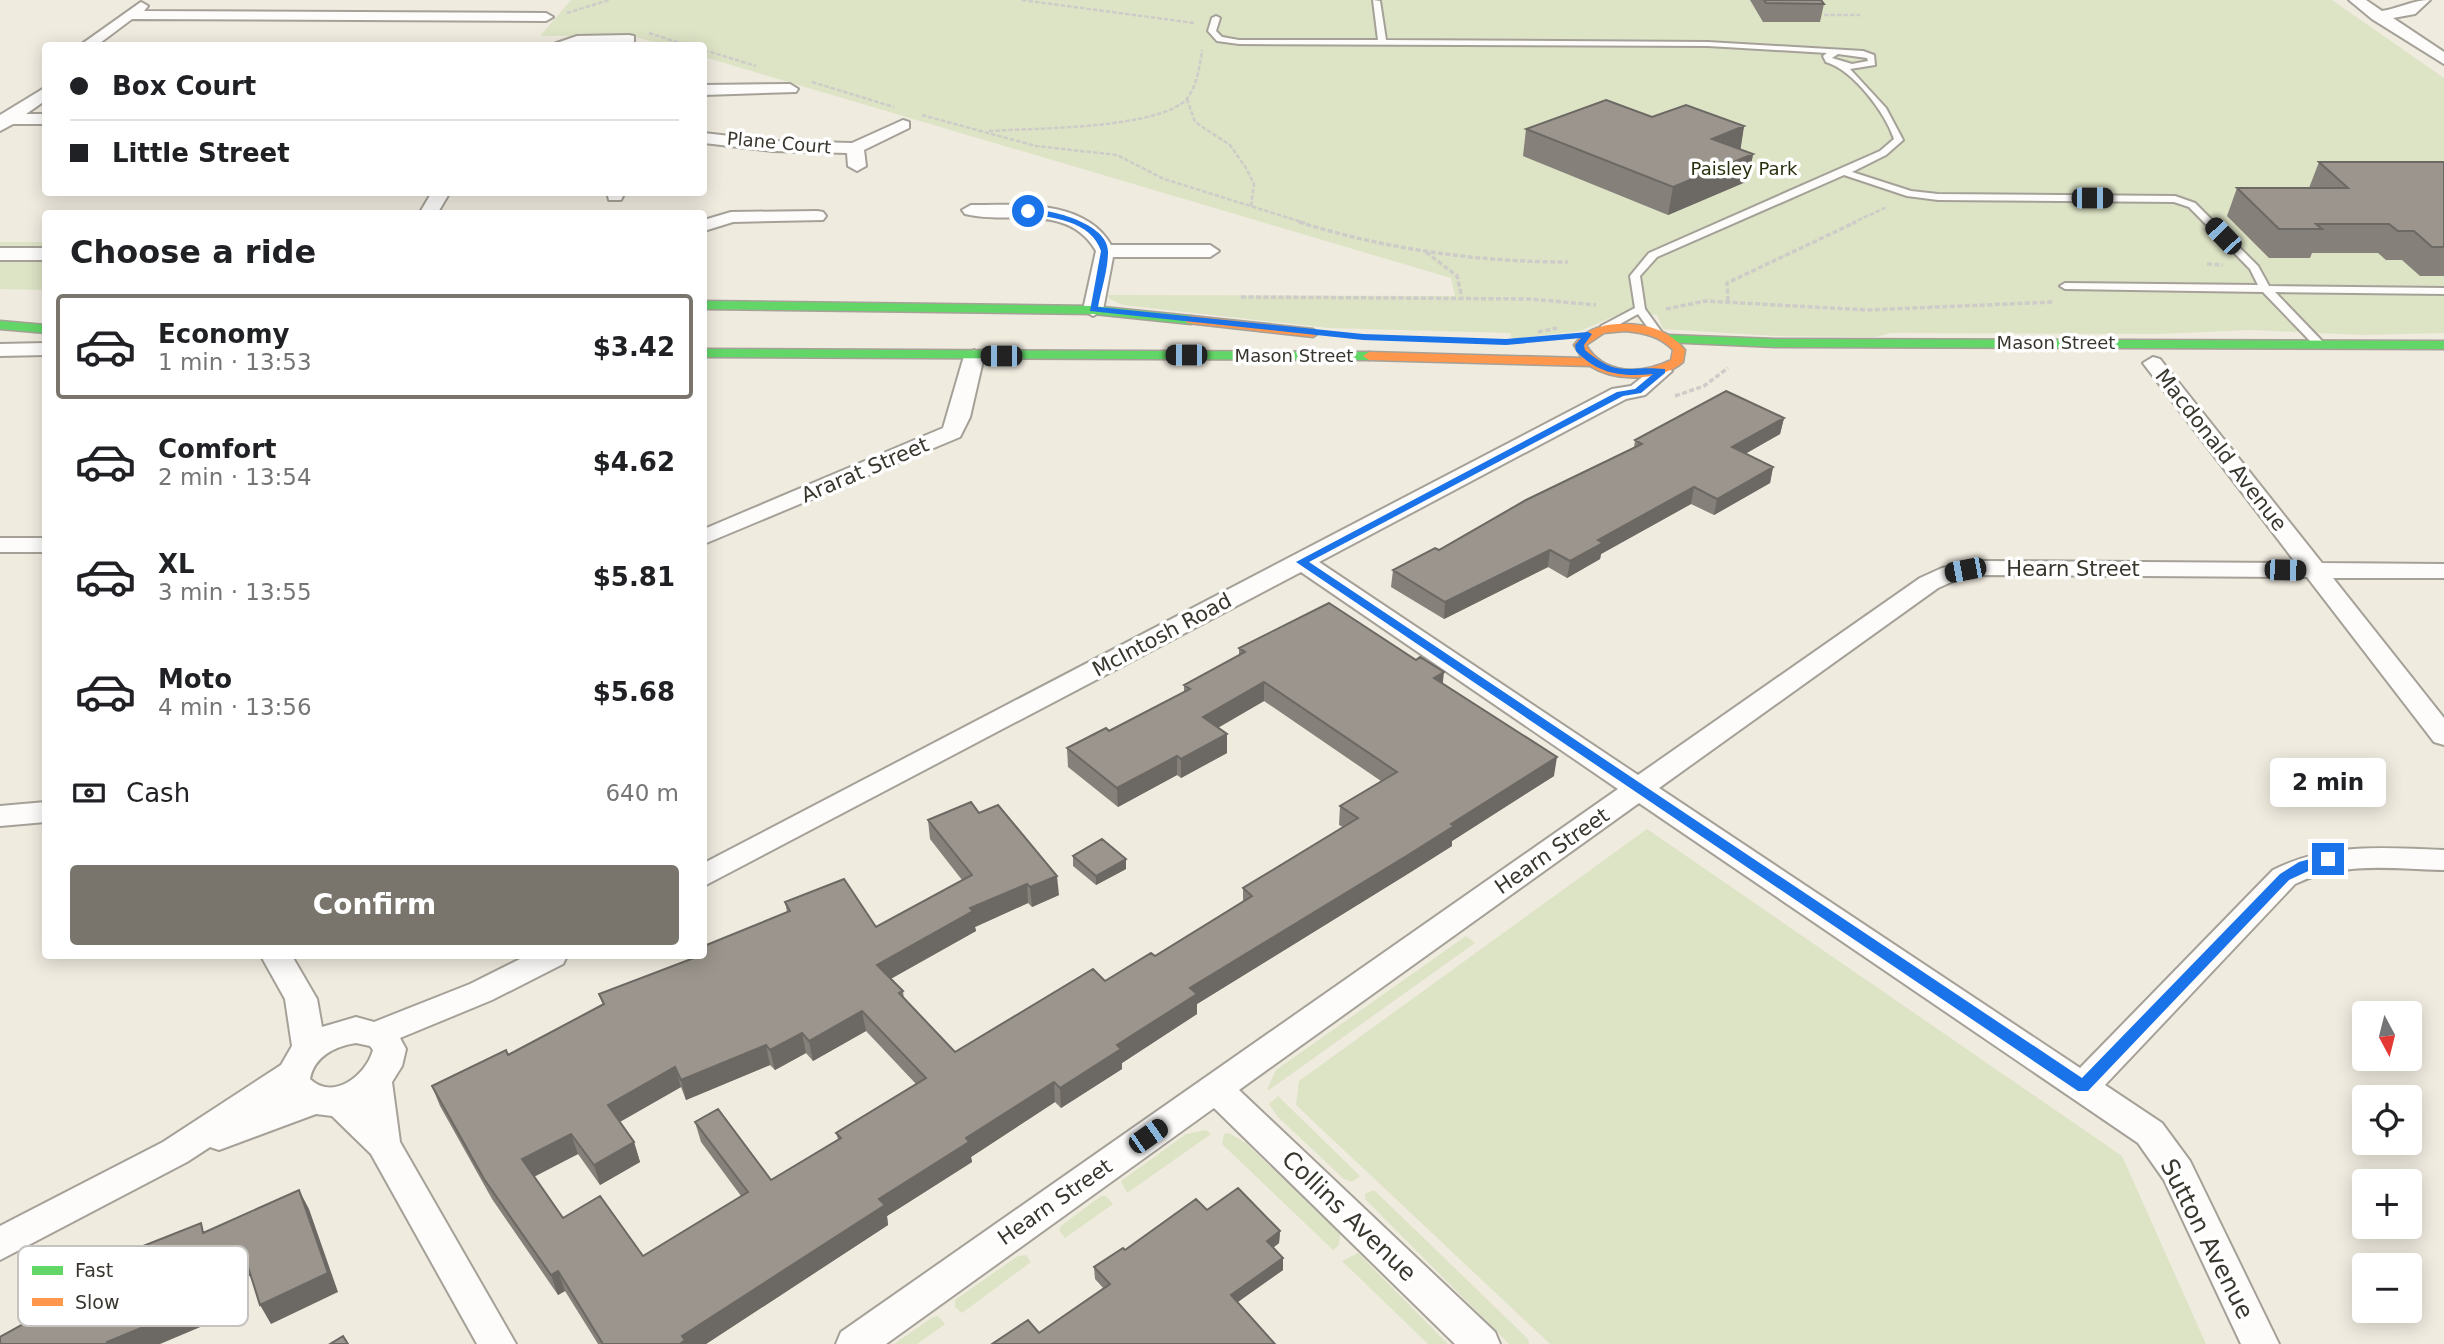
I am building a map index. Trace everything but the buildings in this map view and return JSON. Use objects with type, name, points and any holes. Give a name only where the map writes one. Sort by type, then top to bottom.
[{"type":"street","points":[[92,42],[129,15],[171,0]]},
{"type":"street","points":[[2370,7],[2407,0]]},
{"type":"street","points":[[2370,7],[2410,11],[2423,0]]},
{"type":"street","points":[[113,42],[150,7],[545,17]]},
{"type":"street","points":[[2370,7],[2444,59]]},
{"type":"street","points":[[570,42],[629,39]]},
{"type":"street","points":[[2,117],[42,78]]},
{"type":"street","points":[[707,90],[790,89]]},
{"type":"street","points":[[2,117],[42,94]]},
{"type":"street","points":[[2,117],[42,119]]},
{"type":"street","name":"Plane Court","points":[[707,138],[773,146],[855,148],[903,125]]},
{"type":"street","name":"Plane Court","points":[[855,148],[857,166]]},
{"type":"street","points":[[731,217],[745,199]]},
{"type":"street","points":[[971,211],[1028,211],[1056,215],[1094,232],[1105,251],[1093,310]]},
{"type":"street","points":[[707,225],[731,217],[817,216]]},
{"type":"street","points":[[1105,251],[1210,251]]},
{"type":"street","points":[[0,254],[42,254]]},
{"type":"street","name":"Mason Street","points":[[707,305],[1093,310],[1326,334]]},
{"type":"street","points":[[1133,355],[1169,349],[1179,337],[1179,324],[1167,316]]},
{"type":"street","points":[[0,325],[42,330]]},
{"type":"street","name":"Mason Street","points":[[1596,332],[1625,327],[1663,336],[1775,343],[2444,345]]},
{"type":"street","points":[[1564,332],[1596,332]]},
{"type":"street","points":[[1596,332],[1580,345],[1580,351],[1596,365],[1620,394]]},
{"type":"street","points":[[1663,336],[1679,350],[1676,365]]},
{"type":"street","points":[[2319,344],[2336,362]]},
{"type":"street","points":[[0,350],[42,349]]},
{"type":"street","name":"Mason Street","points":[[707,353],[1451,356],[1596,365],[1625,374],[1676,365]]},
{"type":"street","name":"Ararat Street","points":[[707,536],[952,432],[959,417],[974,356]]},
{"type":"street","points":[[1713,358],[1836,360]]},
{"type":"street","points":[[2147,363],[2179,363]]},
{"type":"street","name":"Macdonald Avenue","points":[[2147,363],[2444,736]]},
{"type":"street","name":"McIntosh Road","points":[[707,874],[1620,394],[1638,391],[1676,365]]},
{"type":"street","points":[[0,545],[42,545]]},
{"type":"street","name":"Sutton Avenue","points":[[1302,562],[2150,1133],[2179,1171],[2260,1344]]},
{"type":"street","name":"Hearn Street","points":[[855,1344],[1929,583],[1951,573],[1979,568],[2444,571]]},
{"type":"street","points":[[2083,1087],[2284,877],[2304,865],[2328,859],[2444,860]]},
{"type":"street","points":[[278,959],[301,999],[313,1081],[383,1144],[497,1344]]},
{"type":"street","points":[[313,1081],[364,1090],[381,1057],[481,992],[546,959]]},
{"type":"street","points":[[301,999],[344,1032],[367,1031],[381,1057],[383,1144]]},
{"type":"street","points":[[0,1244],[313,1081],[344,1032]]},
{"type":"street","name":"Collins Avenue","points":[[1215,1088],[1481,1344]]},
{"type":"lane","points":[[1376,2],[1382,43]]},
{"type":"lane","points":[[1215,22],[1212,31],[1220,39],[1239,42],[1708,44],[1838,51],[1866,55],[1873,60],[1869,65],[1867,79],[1878,102]]},
{"type":"lane","points":[[1768,49],[1836,64],[1869,65]]},
{"type":"lane","points":[[1663,336],[1640,309],[1635,276],[1641,265],[1653,255],[1844,172],[1883,153],[1899,141],[1896,127],[1878,102],[1851,72],[1836,64],[1827,55],[1838,51]]},
{"type":"lane","points":[[1844,172],[1883,186],[1938,197],[2175,199],[2192,205],[2254,268],[2264,288],[2319,344]]},
{"type":"lane","points":[[2065,286],[2444,291]]},
{"type":"lane","points":[[1596,332],[1640,309]]},
{"type":"path","points":[[545,17],[578,11],[609,0]]},
{"type":"path","points":[[1022,0],[1199,24],[1215,22]]},
{"type":"path","points":[[1824,15],[1860,15]]},
{"type":"path","points":[[985,131],[1138,117],[1180,105],[1187,99],[1201,60],[1199,24]]},
{"type":"path","points":[[1187,99],[1195,122],[1230,145],[1246,168],[1254,184],[1251,206]]},
{"type":"path","points":[[925,116],[1036,146],[1116,155],[1164,179],[1313,226],[1425,251],[1523,262],[1568,262]]},
{"type":"path","points":[[1728,301],[1727,283],[1888,207],[1883,186]]},
{"type":"path","points":[[1425,251],[1457,276],[1462,298]]},
{"type":"path","points":[[1232,297],[1531,299],[1604,305]]},
{"type":"path","points":[[1658,310],[1705,300],[1867,310],[2060,302]]},
{"type":"path","points":[[1532,333],[1564,332]]},
{"type":"path","points":[[1670,397],[1704,386],[1733,365]]},
{"type":"green space","name":"Paisley Park","points":[[571,0],[2332,0],[2444,78],[2444,333],[2362,335],[2251,330],[2159,334],[1891,333],[1876,337],[1775,336],[1663,329],[1657,315],[1622,313],[1580,331],[1512,339],[1510,333],[1329,328],[1123,305],[1110,299],[1108,295],[1455,296],[1451,278],[707,58],[707,42],[654,42],[632,36],[540,36]]},
{"type":"green space","points":[[0,242],[42,242],[42,290],[0,289]]},
{"type":"green space","points":[[1647,829],[2122,1156],[2206,1344],[1550,1344],[1296,1105],[1299,1081]]},
{"type":"green space","points":[[1466,936],[1475,943],[1267,1089],[1276,1070]]},
{"type":"green space","points":[[1278,1096],[1360,1176],[1352,1182],[1344,1179],[1278,1117],[1269,1104]]},
{"type":"green space","points":[[1206,1130],[1211,1134],[1127,1193],[1121,1181],[1186,1134]]},
{"type":"green space","points":[[1229,1133],[1246,1143],[1340,1234],[1339,1245],[1333,1250],[1222,1144],[1224,1134]]},
{"type":"green space","points":[[1374,1190],[1528,1339],[1529,1344],[1509,1344],[1365,1199],[1365,1194]]},
{"type":"green space","points":[[1101,1196],[1106,1196],[1113,1204],[1065,1238],[1059,1230],[1061,1226]]},
{"type":"green space","points":[[1358,1253],[1448,1344],[1428,1344],[1342,1261]]},
{"type":"green space","points":[[1026,1255],[1031,1262],[962,1313],[955,1307],[955,1300],[1018,1256]]},
{"type":"green space","points":[[938,1316],[945,1324],[917,1344],[894,1344],[933,1317]]},
{"type":"traffic: fast","points":[[707,305],[1093,310],[1191,320]]},
{"type":"traffic: fast","points":[[0,325],[42,329]]},
{"type":"traffic: fast","points":[[1668,339],[1775,343],[2444,345]]},
{"type":"traffic: fast","points":[[707,353],[1369,356]]},
{"type":"traffic: slow","points":[[1191,320],[1313,333]]},
{"type":"traffic: slow","points":[[1625,327],[1648,330],[1668,339],[1679,350],[1677,362],[1652,372],[1637,374],[1609,371],[1587,357],[1580,345],[1589,335],[1600,330],[1625,327]]},
{"type":"traffic: slow","points":[[1369,356],[1591,362]]},
{"type":"route","points":[[1028,211],[1056,215],[1077,223],[1094,232],[1101,241],[1105,251],[1093,310],[1363,337],[1506,342],[1588,334],[1580,345],[1580,351],[1601,368],[1625,374],[1662,371],[1638,391],[1620,394],[1302,562],[2083,1087],[2284,877],[2304,865],[2328,859]]}]
